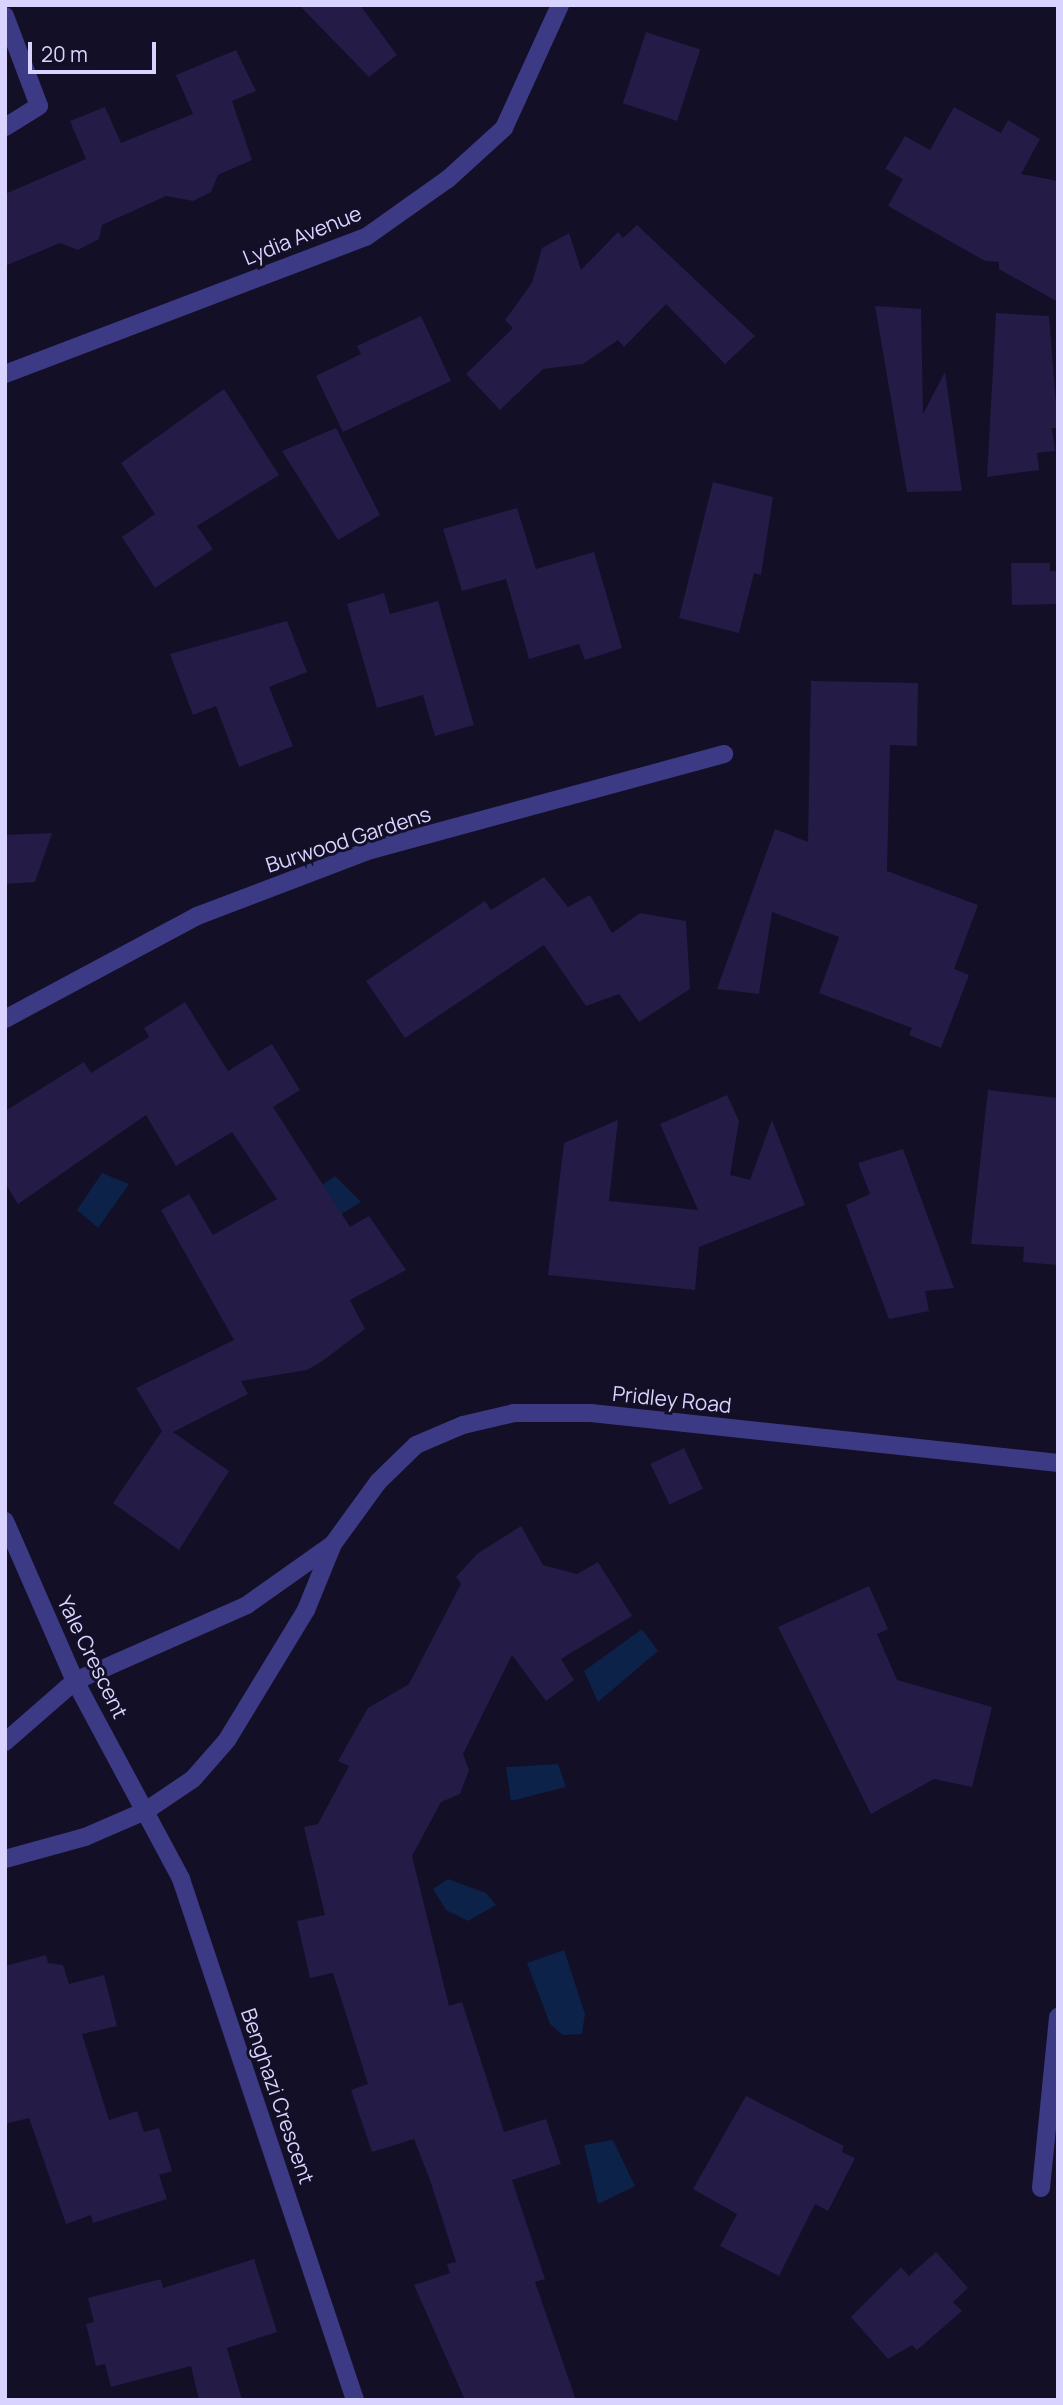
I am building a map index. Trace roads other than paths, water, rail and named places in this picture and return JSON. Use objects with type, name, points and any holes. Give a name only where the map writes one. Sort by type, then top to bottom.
[{"type":"street","name":"Lydia Avenue","points":[[5,374],[366,237],[448,179],[503,128],[560,5]]},
{"type":"street","points":[[5,16],[39,106],[5,127]]},
{"type":"street","name":"Burwood Gardens","points":[[5,1019],[198,916],[359,855],[724,754]]},
{"type":"street","name":"Pridley Road","points":[[5,1859],[85,1837],[147,1810],[193,1779],[228,1741],[306,1610],[333,1544],[378,1482],[416,1445],[514,1413],[591,1413],[1058,1463]]},
{"type":"street","name":"Yale Crescent","points":[[5,1521],[75,1681],[147,1810]]},
{"type":"street","name":"Pridley Road","points":[[5,1742],[75,1681],[247,1605],[333,1544]]},
{"type":"street","name":"Benghazi Crescent","points":[[147,1810],[181,1879],[355,2400]]},
{"type":"street","points":[[1041,2188],[1058,2017]]},
{"type":"water","points":[[102,1173],[129,1184],[98,1228],[77,1210]]},
{"type":"water","points":[[335,1176],[361,1202],[308,1235],[292,1205]]},
{"type":"water","points":[[642,1629],[658,1651],[598,1702],[584,1671]]},
{"type":"water","points":[[558,1764],[566,1787],[511,1801],[506,1767]]},
{"type":"water","points":[[448,1879],[486,1893],[496,1905],[468,1921],[446,1910],[433,1889]]},
{"type":"water","points":[[564,1950],[585,2014],[582,2034],[563,2035],[550,2024],[527,1963]]},
{"type":"water","points":[[613,2140],[635,2186],[598,2204],[584,2145]]}]
